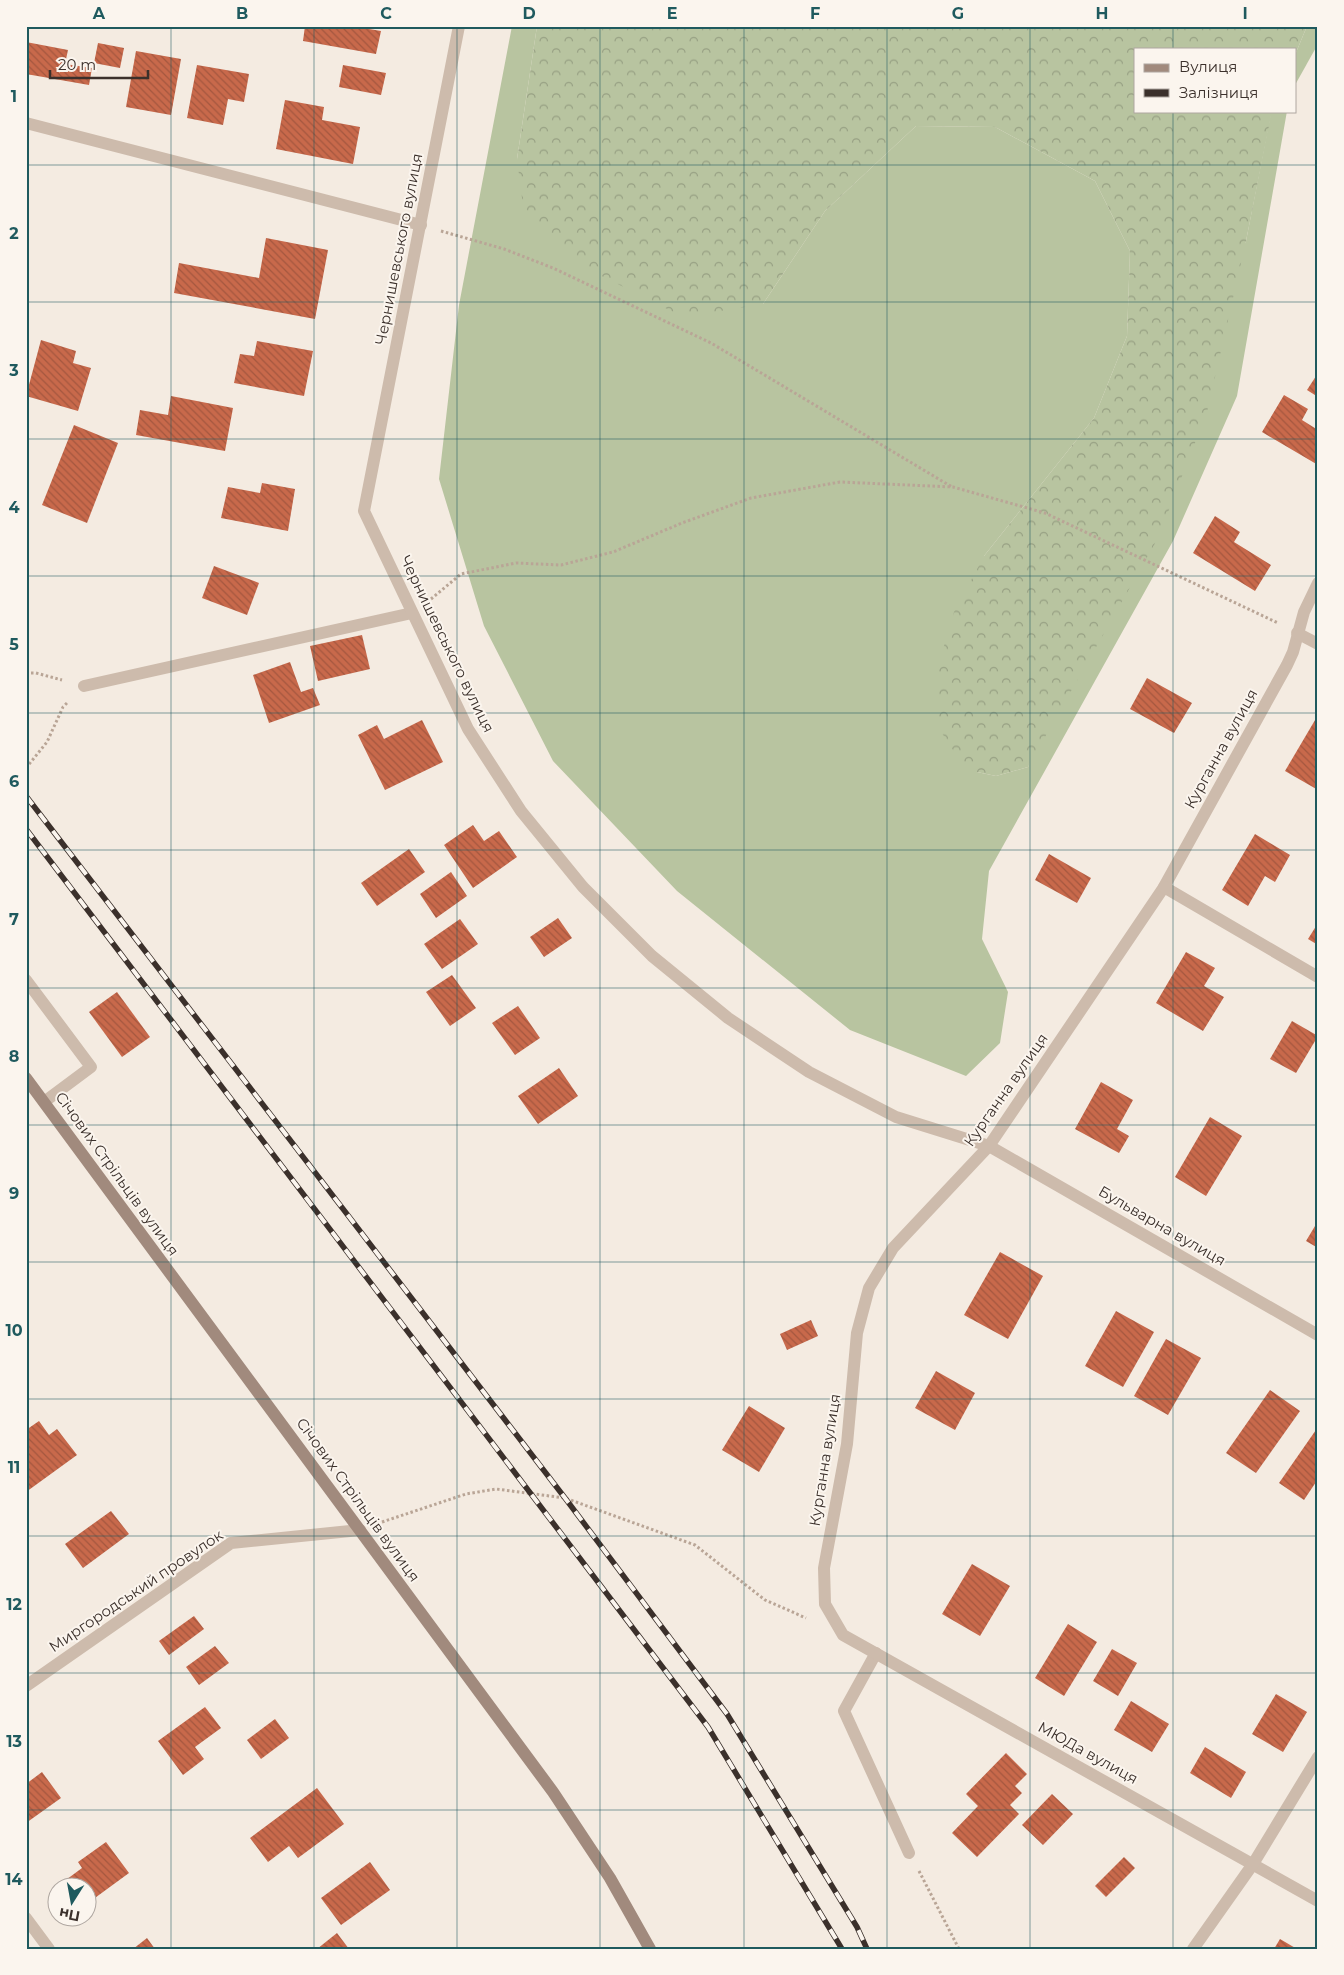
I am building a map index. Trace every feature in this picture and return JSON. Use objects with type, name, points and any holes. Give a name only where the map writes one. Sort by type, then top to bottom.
[{"type":"street","name":"Чернишевського вулиця","points":[[459,26],[364,511],[412,613],[468,729],[521,811],[583,887],[652,956],[728,1018],[809,1072],[896,1117],[989,1146]]},
{"type":"street","points":[[26,123],[420,225]]},
{"type":"street","name":"Курганна вулиця","points":[[843,1635],[825,1604],[824,1568],[847,1444],[857,1333],[869,1288],[893,1248],[989,1146],[1164,887],[1287,665],[1293,652],[1304,612],[1318,584]]},
{"type":"street","points":[[84,686],[412,613]]},
{"type":"street","points":[[1298,633],[1318,644]]},
{"type":"street","points":[[1164,887],[1318,977]]},
{"type":"street","points":[[26,980],[91,1067],[44,1102]]},
{"type":"street","name":"Січових Стрільців вулиця","points":[[26,1078],[554,1792],[610,1878],[650,1949]]},
{"type":"street","name":"Бульварна вулиця","points":[[989,1146],[1318,1335]]},
{"type":"street","name":"Миргородський провулок","points":[[26,1686],[231,1543],[360,1530]]},
{"type":"street","name":"МЮДа вулиця","points":[[843,1635],[1318,1900]]},
{"type":"street","points":[[876,1653],[844,1711],[909,1853]]},
{"type":"street","points":[[1193,1949],[1253,1864],[1318,1757]]},
{"type":"street","points":[[26,1918],[49,1949]]},
{"type":"path","points":[[420,225],[504,249],[553,268],[711,343],[952,487]]},
{"type":"path","points":[[412,613],[461,574],[516,564],[561,565],[613,552],[682,523],[752,498],[840,482],[952,487],[1045,513],[1298,633]]},
{"type":"path","points":[[26,673],[36,673],[84,686],[63,707],[47,742],[26,768]]},
{"type":"path","points":[[360,1530],[466,1494],[496,1490],[565,1498],[695,1545],[765,1600],[843,1635]]},
{"type":"path","points":[[909,1853],[959,1949]]},
{"type":"green space","points":[[512,26],[537,26],[517,159],[763,304],[825,211],[916,126],[995,127],[1095,181],[1130,251],[1127,336],[1094,418],[984,556],[977,772],[996,776],[1028,767],[1246,241],[1271,113],[1287,112],[1237,396],[1173,541],[989,871],[982,939],[1008,992],[1000,1043],[966,1076],[850,1030],[677,891],[553,761],[484,626],[439,479],[459,305]]},
{"type":"green space","points":[[537,26],[1307,26],[1296,53],[1296,48],[1134,48],[1134,112],[1272,112],[1246,241],[1207,412],[1158,538],[1028,767],[996,776],[977,772],[957,756],[936,724],[936,673],[954,612],[984,556],[1094,418],[1127,336],[1130,251],[1095,181],[995,127],[916,126],[825,211],[763,304],[683,317],[576,263],[523,206],[517,159]]},
{"type":"green space","points":[[1307,26],[1318,26],[1318,44],[1296,83],[1296,53]]},
{"type":"building","points":[[305,26],[351,26],[381,31],[376,54],[303,41]]},
{"type":"building","points":[[26,42],[68,50],[65,64],[92,68],[89,85],[26,74]]},
{"type":"building","points":[[98,43],[124,48],[120,68],[94,63]]},
{"type":"building","points":[[136,51],[181,59],[171,115],[126,107]]},
{"type":"building","points":[[197,65],[249,74],[244,102],[228,99],[223,125],[187,118]]},
{"type":"building","points":[[343,65],[386,73],[381,95],[339,87]]},
{"type":"building","points":[[285,100],[324,107],[322,120],[360,127],[353,164],[276,149]]},
{"type":"building","points":[[266,238],[328,250],[315,319],[174,293],[179,263],[259,278]]},
{"type":"building","points":[[41,340],[76,351],[73,363],[91,368],[78,411],[26,396]]},
{"type":"building","points":[[257,341],[313,351],[304,396],[234,383],[240,354],[254,356]]},
{"type":"building","points":[[1318,373],[1318,397],[1307,390]]},
{"type":"building","points":[[1284,395],[1308,409],[1302,420],[1318,430],[1318,465],[1262,432]]},
{"type":"building","points":[[171,396],[233,408],[225,451],[136,435],[140,410],[168,415]]},
{"type":"building","points":[[74,425],[118,443],[87,523],[42,505]]},
{"type":"building","points":[[262,483],[295,489],[288,531],[221,518],[228,487],[260,493]]},
{"type":"building","points":[[1215,516],[1240,532],[1234,542],[1271,565],[1255,591],[1193,553]]},
{"type":"building","points":[[214,566],[259,583],[247,615],[202,598]]},
{"type":"building","points":[[362,635],[370,669],[318,681],[310,646]]},
{"type":"building","points":[[290,662],[301,692],[313,688],[320,705],[269,723],[253,675]]},
{"type":"building","points":[[1147,678],[1192,703],[1174,733],[1130,709]]},
{"type":"building","points":[[1318,715],[1318,790],[1285,771]]},
{"type":"building","points":[[422,720],[443,762],[385,790],[358,735],[377,725],[384,739]]},
{"type":"building","points":[[473,825],[484,841],[499,831],[517,857],[473,888],[444,845]]},
{"type":"building","points":[[1255,834],[1290,855],[1275,882],[1265,876],[1248,906],[1222,890]]},
{"type":"building","points":[[409,849],[425,872],[377,906],[361,883]]},
{"type":"building","points":[[1049,854],[1091,878],[1077,903],[1035,880]]},
{"type":"building","points":[[451,872],[467,896],[436,918],[420,894]]},
{"type":"building","points":[[558,918],[572,938],[544,957],[530,937]]},
{"type":"building","points":[[460,919],[478,944],[442,969],[424,944]]},
{"type":"building","points":[[1318,923],[1318,945],[1308,939]]},
{"type":"building","points":[[1186,952],[1215,968],[1204,986],[1224,997],[1203,1031],[1156,1003]]},
{"type":"building","points":[[452,975],[476,1008],[450,1026],[426,992]]},
{"type":"building","points":[[117,992],[150,1037],[122,1057],[89,1012]]},
{"type":"building","points":[[518,1006],[540,1038],[515,1055],[492,1023]]},
{"type":"building","points":[[1292,1021],[1318,1036],[1296,1073],[1270,1059]]},
{"type":"building","points":[[559,1068],[578,1096],[538,1124],[518,1096]]},
{"type":"building","points":[[1101,1082],[1133,1100],[1117,1129],[1129,1136],[1119,1153],[1075,1129]]},
{"type":"building","points":[[1210,1117],[1242,1136],[1206,1196],[1175,1177]]},
{"type":"building","points":[[1318,1221],[1318,1248],[1306,1241]]},
{"type":"building","points":[[1000,1252],[1043,1276],[1008,1339],[964,1315]]},
{"type":"building","points":[[1116,1311],[1154,1332],[1123,1387],[1085,1366]]},
{"type":"building","points":[[811,1320],[818,1336],[787,1350],[780,1334]]},
{"type":"building","points":[[1166,1339],[1201,1358],[1168,1415],[1134,1396]]},
{"type":"building","points":[[936,1371],[975,1393],[955,1430],[915,1408]]},
{"type":"building","points":[[1270,1390],[1300,1411],[1256,1473],[1226,1453]]},
{"type":"building","points":[[749,1406],[785,1428],[759,1472],[722,1450]]},
{"type":"building","points":[[39,1421],[49,1435],[57,1429],[77,1455],[26,1492],[26,1430]]},
{"type":"building","points":[[1318,1427],[1318,1479],[1304,1500],[1279,1483]]},
{"type":"building","points":[[111,1511],[129,1534],[83,1568],[65,1544]]},
{"type":"building","points":[[972,1564],[1010,1586],[980,1636],[942,1614]]},
{"type":"building","points":[[194,1616],[204,1629],[169,1655],[159,1641]]},
{"type":"building","points":[[1068,1624],[1097,1642],[1064,1696],[1035,1678]]},
{"type":"building","points":[[215,1646],[229,1663],[199,1685],[186,1667]]},
{"type":"building","points":[[1112,1649],[1137,1663],[1118,1696],[1093,1681]]},
{"type":"building","points":[[1276,1694],[1307,1712],[1283,1752],[1252,1734]]},
{"type":"building","points":[[1131,1701],[1169,1724],[1152,1752],[1114,1730]]},
{"type":"building","points":[[205,1707],[221,1728],[195,1747],[204,1759],[183,1775],[158,1741]]},
{"type":"building","points":[[275,1719],[289,1738],[261,1759],[247,1740]]},
{"type":"building","points":[[1205,1747],[1246,1772],[1231,1798],[1190,1773]]},
{"type":"building","points":[[1006,1753],[1027,1774],[1015,1786],[1022,1793],[1010,1805],[1019,1814],[977,1857],[952,1833],[978,1806],[966,1794]]},
{"type":"building","points":[[42,1772],[61,1798],[26,1823],[26,1784]]},
{"type":"building","points":[[317,1788],[344,1824],[298,1858],[289,1846],[268,1862],[250,1838]]},
{"type":"building","points":[[1052,1794],[1073,1814],[1043,1845],[1022,1825]]},
{"type":"building","points":[[106,1842],[129,1873],[98,1896],[98,1878],[69,1878],[82,1868],[78,1862]]},
{"type":"building","points":[[1124,1857],[1135,1868],[1106,1897],[1095,1886]]},
{"type":"building","points":[[370,1862],[390,1890],[341,1925],[321,1898]]},
{"type":"building","points":[[337,1933],[349,1949],[317,1949]]},
{"type":"building","points":[[147,1938],[155,1949],[133,1949]]},
{"type":"building","points":[[1280,1939],[1297,1949],[1274,1949]]},
{"type":"railway","points":[[26,796],[565,1498],[727,1714],[857,1927],[867,1949]]},
{"type":"railway","points":[[26,829],[708,1727],[842,1949]]}]
